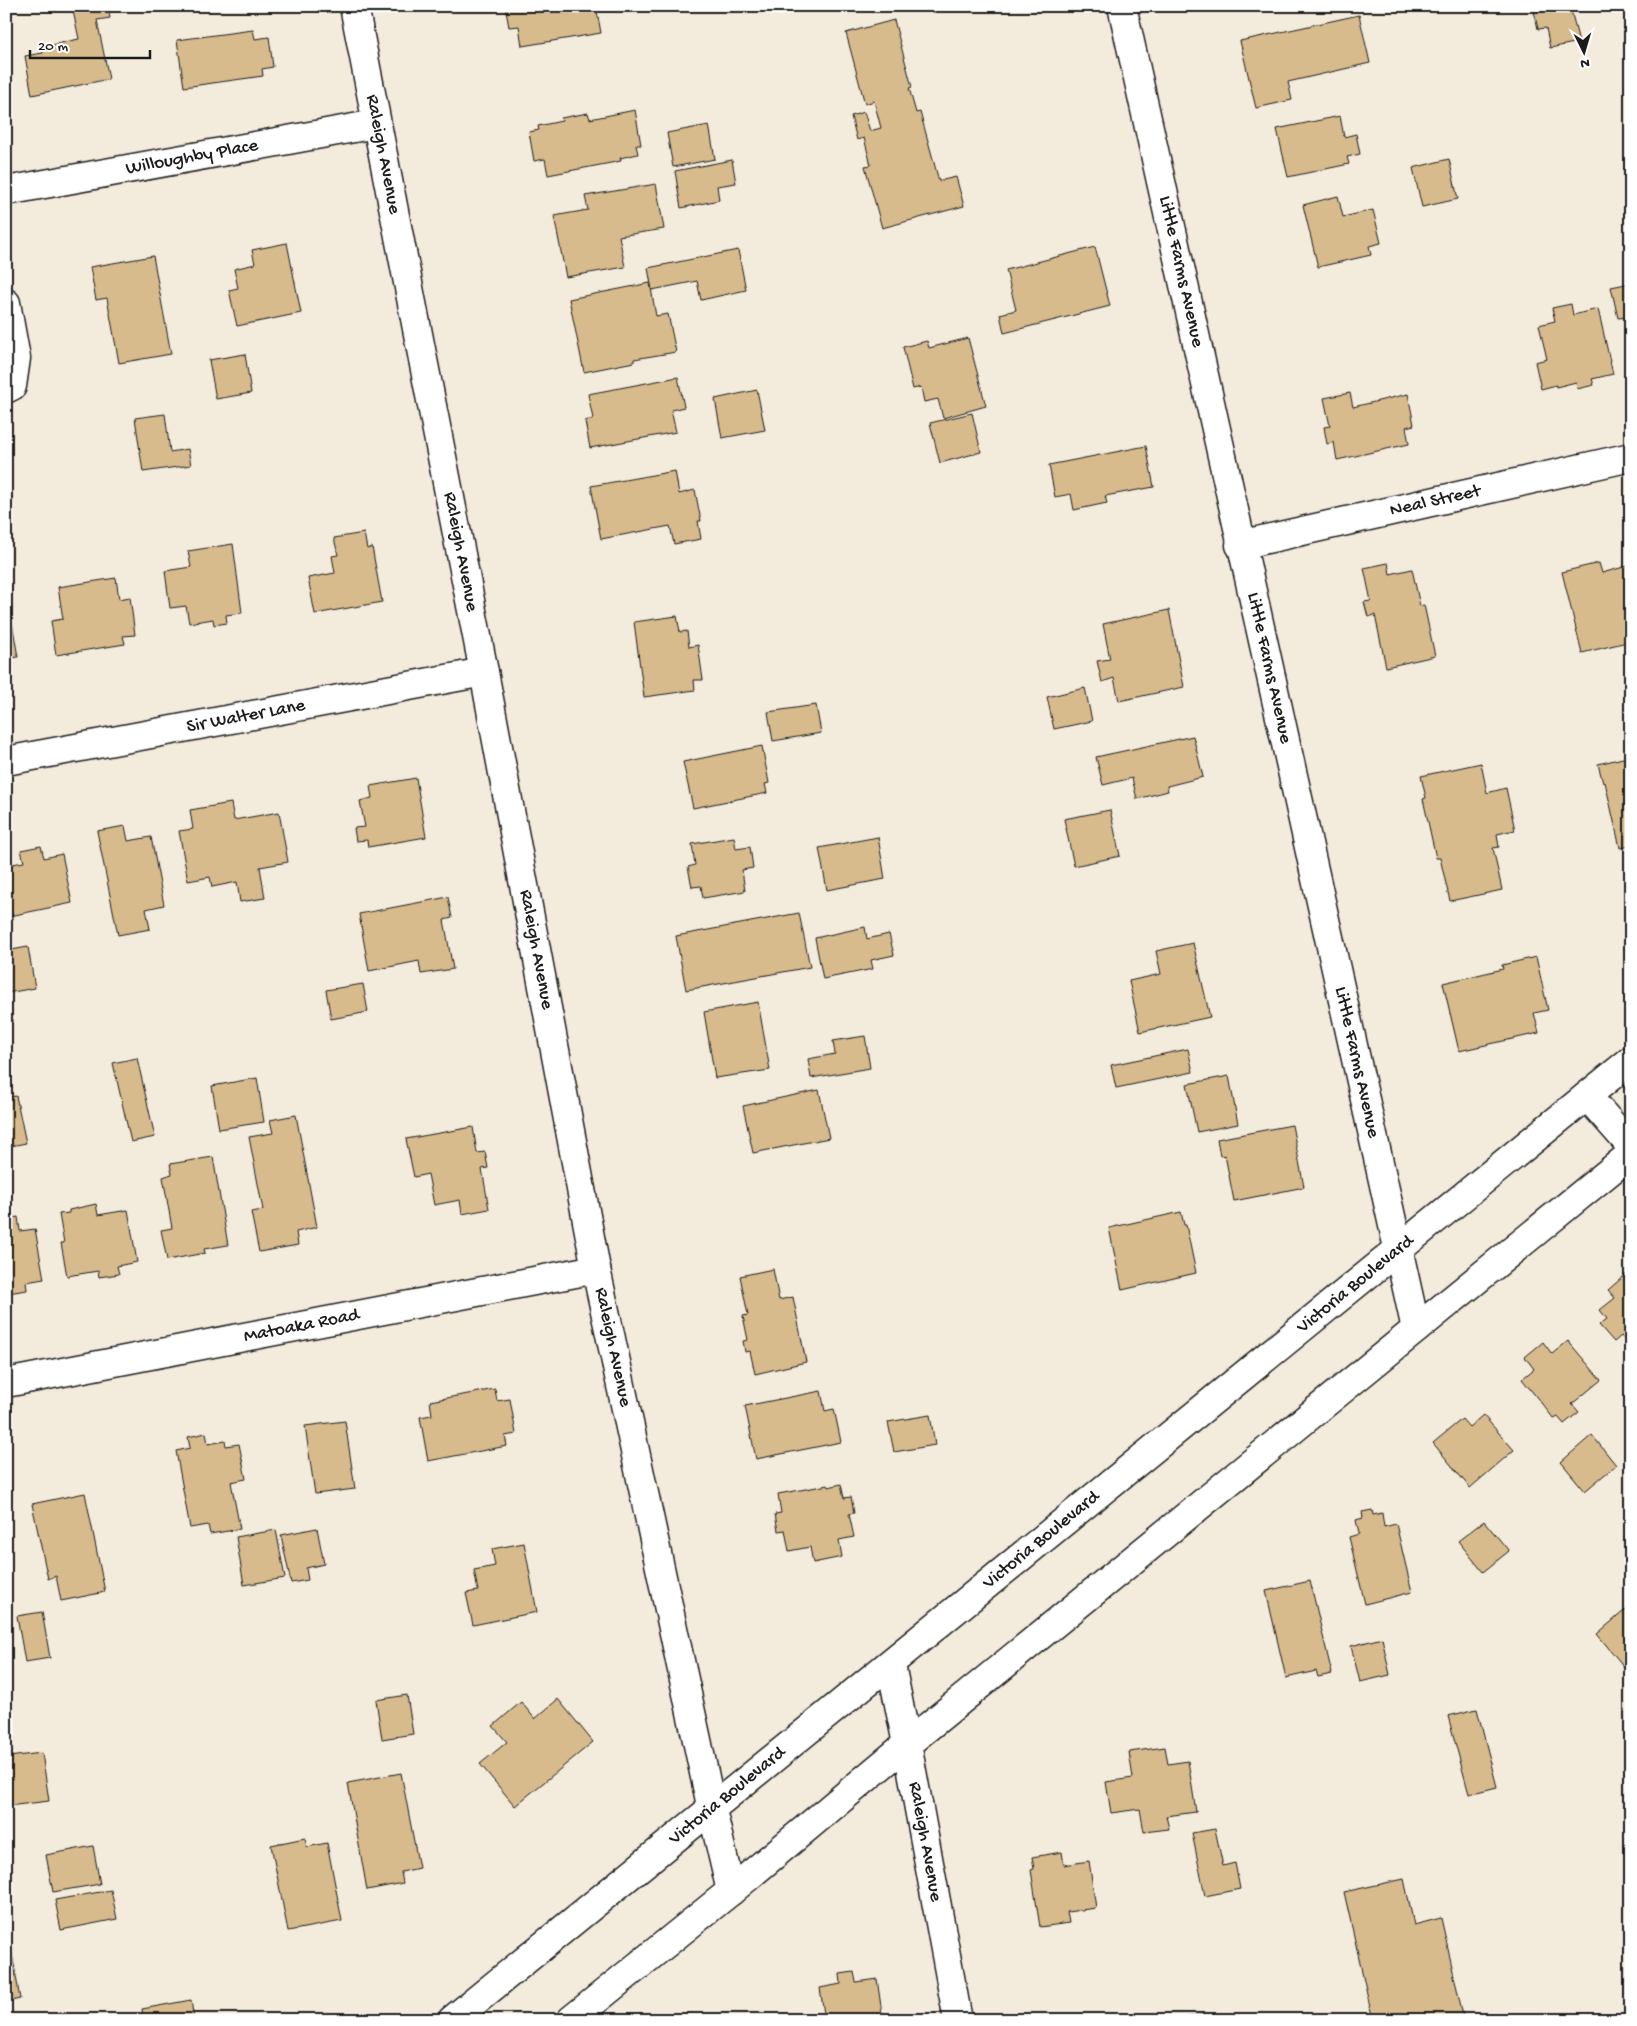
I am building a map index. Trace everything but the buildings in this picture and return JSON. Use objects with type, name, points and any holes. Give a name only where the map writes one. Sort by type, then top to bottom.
[{"type":"street","name":"Raleigh Avenue","points":[[354,6],[484,672],[596,1269],[731,1891]]},
{"type":"street","name":"Little Farms Avenue","points":[[1122,6],[1240,545],[1416,1329]]},
{"type":"street","name":"Willoughby Place","points":[[6,191],[376,124]]},
{"type":"street","points":[[6,303],[16,358],[12,386],[6,389]]},
{"type":"street","name":"Neal Street","points":[[1240,545],[1631,457]]},
{"type":"street","name":"Sir Walter Lane","points":[[6,761],[484,672]]},
{"type":"street","name":"Victoria Boulevard","points":[[452,2020],[1631,1060]]},
{"type":"street","points":[[1587,1096],[1631,1146]]},
{"type":"street","points":[[571,2020],[1631,1154]]},
{"type":"street","name":"Matoaka Road","points":[[6,1383],[596,1269]]},
{"type":"street","name":"Raleigh Avenue","points":[[890,1664],[907,1744],[958,2020]]}]
